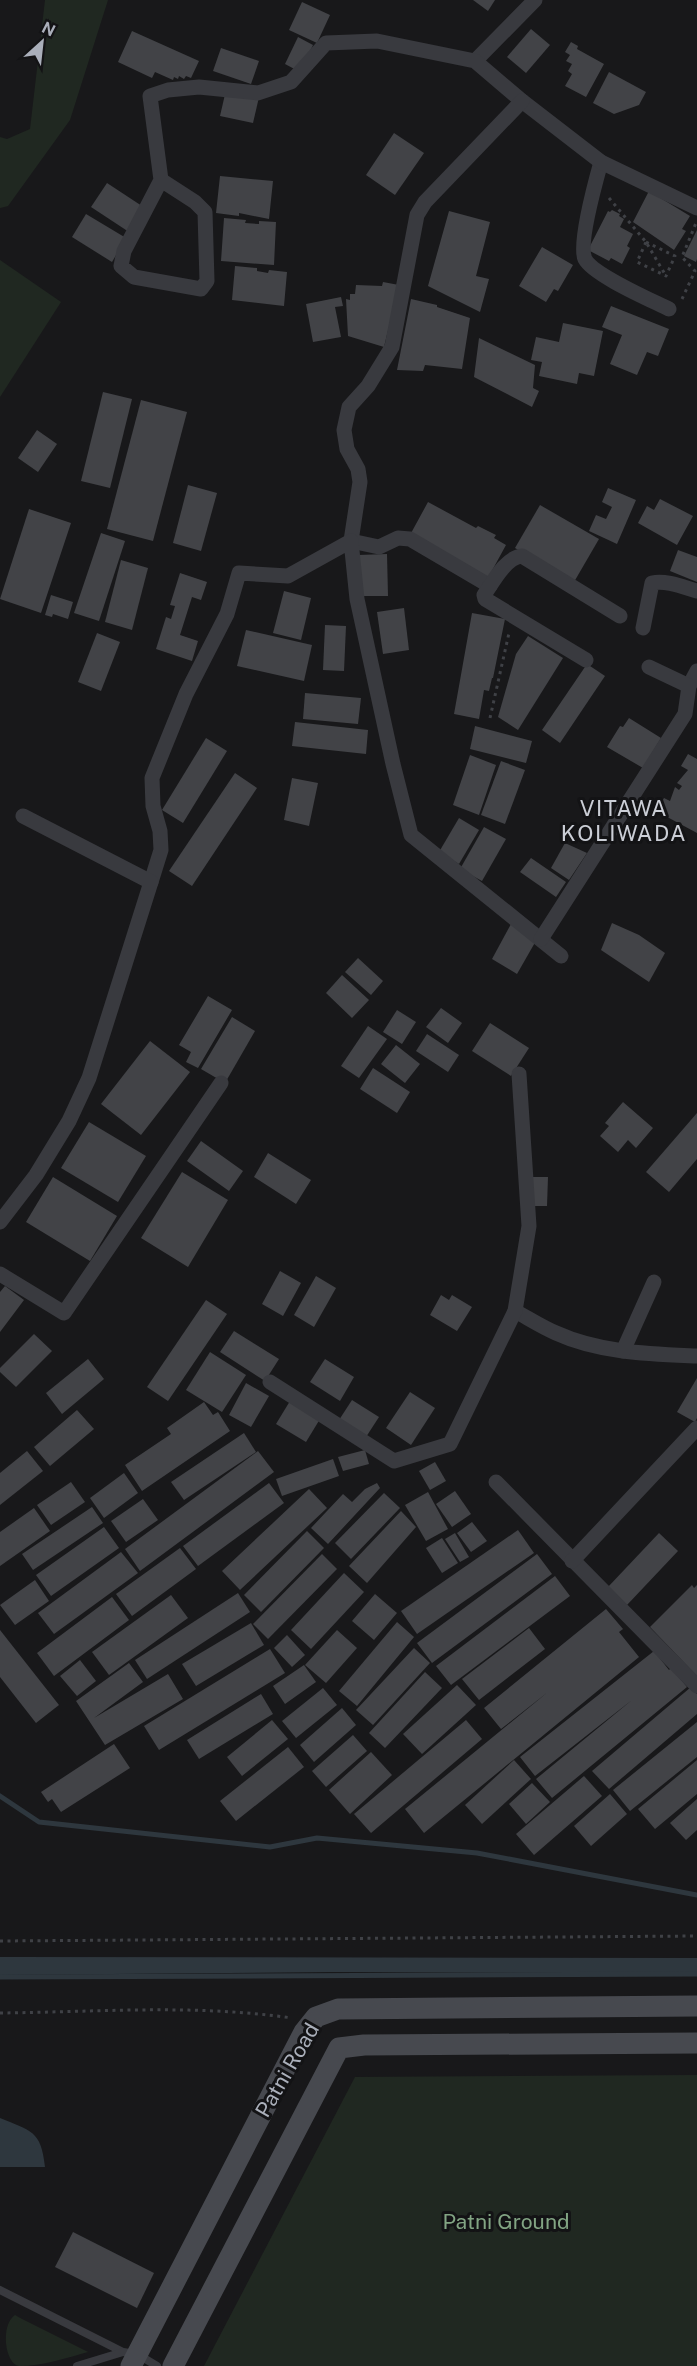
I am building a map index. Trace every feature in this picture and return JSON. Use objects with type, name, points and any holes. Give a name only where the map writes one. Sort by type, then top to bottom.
[{"type":"main road","name":"Patni Road","points":[[130,2357],[304,2032],[316,2017],[338,2009],[697,2006]]},
{"type":"main road","name":"Patni Road","points":[[172,2366],[339,2048],[364,2045],[697,2043]]},
{"type":"street","points":[[475,61],[535,0]]},
{"type":"street","points":[[160,180],[195,202],[205,212],[207,282],[201,289],[134,277],[122,266],[124,251],[160,180],[150,96],[168,90],[199,87],[258,93],[291,81],[326,44],[377,41],[475,61],[522,101],[601,162],[697,208]]},
{"type":"street","points":[[522,101],[424,202],[417,215],[392,347],[368,386],[349,407],[344,430],[347,449],[358,469],[360,482],[351,541],[357,599],[411,835],[561,956]]},
{"type":"street","points":[[601,162],[583,241],[584,257],[590,266],[608,278],[669,309]]},
{"type":"street","points":[[0,1222],[36,1174],[58,1139],[89,1078],[161,850],[160,831],[153,806],[152,778],[186,694],[227,614],[239,573],[288,576],[351,541],[379,547],[398,538],[410,539],[490,586]]},
{"type":"street","points":[[586,660],[485,599],[484,595],[490,586],[508,563],[515,557],[522,556],[620,616]]},
{"type":"street","points":[[643,628],[651,583],[677,585],[697,591]]},
{"type":"street","points":[[650,667],[690,686]]},
{"type":"street","points":[[541,939],[684,714],[690,686],[697,671]]},
{"type":"street","points":[[24,816],[151,882]]},
{"type":"street","points":[[270,1382],[394,1461],[450,1444],[515,1311],[529,1226],[519,1074]]},
{"type":"street","points":[[0,1275],[64,1313],[221,1083]]},
{"type":"street","points":[[623,1351],[654,1281]]},
{"type":"street","points":[[515,1311],[557,1334],[609,1349],[697,1356]]},
{"type":"street","points":[[572,1561],[697,1428]]},
{"type":"street","points":[[496,1482],[697,1686]]},
{"type":"lane","points":[[0,2290],[130,2357],[157,2366]]},
{"type":"lane","points":[[77,2366],[130,2357]]},
{"type":"path","points":[[596,183],[646,242],[666,276]]},
{"type":"path","points":[[669,309],[678,309],[695,271],[682,256],[697,221]]},
{"type":"path","points":[[646,242],[637,262],[666,276]]},
{"type":"path","points":[[646,242],[675,256],[666,276]]},
{"type":"path","points":[[490,718],[513,617]]},
{"type":"path","points":[[0,1941],[697,1936]]},
{"type":"path","points":[[0,2013],[234,2011],[293,2019]]},
{"type":"green space","points":[[45,0],[108,0],[70,120],[8,206],[0,208],[0,137],[7,139],[30,129]]},
{"type":"green space","points":[[0,260],[61,302],[0,397]]},
{"type":"green space","name":"Patni Ground","points":[[697,2075],[697,2366],[204,2366],[355,2077]]},
{"type":"green space","points":[[15,2315],[88,2352],[37,2365],[14,2364],[8,2352],[6,2335],[10,2320]]},
{"type":"shaded area","points":[[0,1957],[697,1958],[697,1973],[332,1972],[0,1975]]},
{"type":"shaded area","points":[[0,2118],[27,2129],[33,2134],[41,2146],[45,2167],[0,2167]]},
{"type":"building","points":[[473,0],[495,0],[488,11]]},
{"type":"building","points":[[302,2],[330,15],[317,43],[289,30]]},
{"type":"building","points":[[531,29],[550,45],[526,73],[507,57]]},
{"type":"building","points":[[132,31],[199,61],[191,78],[186,76],[184,79],[179,76],[178,79],[174,77],[173,80],[155,72],[152,78],[118,62]]},
{"type":"building","points":[[298,37],[313,45],[300,72],[285,64]]},
{"type":"building","points":[[571,42],[578,46],[577,49],[604,64],[586,97],[565,86],[572,74],[568,71],[572,64],[566,61],[570,55],[565,52]]},
{"type":"building","points":[[221,48],[259,61],[251,84],[213,71]]},
{"type":"building","points":[[609,72],[646,92],[639,105],[614,114],[593,103]]},
{"type":"building","points":[[226,90],[259,97],[253,123],[220,116]]},
{"type":"building","points":[[394,133],[424,153],[395,195],[366,175]]},
{"type":"building","points":[[220,176],[273,181],[269,219],[239,213],[239,216],[216,213]]},
{"type":"building","points":[[107,183],[145,208],[129,232],[91,207]]},
{"type":"building","points":[[649,191],[690,216],[682,229],[686,231],[674,250],[633,222]]},
{"type":"building","points":[[612,210],[624,219],[620,227],[633,234],[627,246],[630,248],[622,264],[611,258],[609,261],[588,250],[608,211]]},
{"type":"building","points":[[449,211],[490,222],[476,276],[489,279],[480,312],[428,286]]},
{"type":"building","points":[[86,214],[126,238],[112,262],[72,237]]},
{"type":"building","points":[[224,218],[246,220],[245,223],[276,222],[274,265],[221,261]]},
{"type":"building","points":[[697,230],[697,259],[696,262],[684,256]]},
{"type":"building","points":[[542,247],[573,265],[558,291],[554,289],[546,302],[519,286]]},
{"type":"building","points":[[235,266],[257,268],[257,271],[268,273],[269,270],[287,272],[284,306],[232,300]]},
{"type":"building","points":[[383,282],[399,285],[384,347],[348,336],[346,299],[350,300],[350,294],[355,294],[356,285],[382,286]]},
{"type":"building","points":[[341,297],[343,306],[335,307],[341,337],[313,342],[306,304]]},
{"type":"building","points":[[411,299],[437,305],[437,307],[470,318],[462,369],[425,365],[423,371],[397,370]]},
{"type":"building","points":[[611,306],[669,329],[658,356],[647,352],[637,375],[610,364],[622,335],[602,327]]},
{"type":"building","points":[[563,323],[603,331],[594,376],[579,373],[577,384],[539,376],[542,362],[531,360],[536,337],[559,342]]},
{"type":"building","points":[[479,338],[535,365],[533,388],[539,391],[532,407],[474,377]]},
{"type":"building","points":[[103,392],[132,399],[110,488],[81,481]]},
{"type":"building","points":[[141,400],[187,412],[153,541],[107,529]]},
{"type":"building","points":[[37,430],[57,444],[38,472],[18,458]]},
{"type":"building","points":[[188,485],[217,493],[201,551],[173,543]]},
{"type":"building","points":[[608,488],[636,500],[617,544],[589,531],[596,515],[606,519],[612,507],[602,502]]},
{"type":"building","points":[[660,499],[693,516],[677,545],[638,523],[647,506],[654,510]]},
{"type":"building","points":[[428,502],[476,528],[478,526],[496,535],[494,538],[506,545],[488,578],[410,535]]},
{"type":"building","points":[[540,505],[599,539],[574,582],[515,548]]},
{"type":"building","points":[[29,509],[71,523],[41,613],[0,599]]},
{"type":"building","points":[[101,533],[125,541],[99,621],[74,613]]},
{"type":"building","points":[[678,550],[697,557],[697,582],[670,571]]},
{"type":"building","points":[[387,554],[388,596],[359,596],[358,555]]},
{"type":"building","points":[[121,560],[148,568],[132,630],[105,622]]},
{"type":"building","points":[[180,573],[207,582],[201,600],[192,597],[180,635],[198,641],[192,661],[156,649],[166,617],[171,619],[175,606],[170,605]]},
{"type":"building","points":[[284,591],[311,598],[301,640],[273,633]]},
{"type":"building","points":[[51,595],[73,602],[68,619],[53,614],[52,617],[45,615]]},
{"type":"building","points":[[404,608],[409,650],[383,654],[377,612]]},
{"type":"building","points":[[472,613],[505,619],[493,678],[489,691],[484,690],[479,719],[454,714]]},
{"type":"building","points":[[325,625],[346,626],[344,671],[323,670]]},
{"type":"building","points":[[246,630],[312,645],[304,681],[237,666]]},
{"type":"building","points":[[97,633],[120,642],[101,691],[78,682]]},
{"type":"building","points":[[528,636],[563,658],[518,730],[498,717],[516,654]]},
{"type":"building","points":[[587,664],[605,676],[560,743],[542,730]]},
{"type":"building","points":[[305,693],[361,698],[358,724],[303,719]]},
{"type":"building","points":[[629,718],[661,738],[643,768],[607,747],[620,726],[623,727]]},
{"type":"building","points":[[295,722],[368,730],[366,754],[292,746]]},
{"type":"building","points":[[475,726],[532,741],[526,763],[470,749]]},
{"type":"building","points":[[206,738],[227,751],[183,823],[162,810]]},
{"type":"building","points":[[688,754],[697,759],[697,833],[656,811],[664,798],[670,801],[675,787],[679,790],[682,786],[677,783],[688,770],[681,766]]},
{"type":"building","points":[[470,755],[496,765],[479,815],[453,805]]},
{"type":"building","points":[[501,761],[525,770],[505,824],[481,815]]},
{"type":"building","points":[[235,773],[257,788],[192,886],[169,871]]},
{"type":"building","points":[[292,778],[318,783],[309,826],[284,820]]},
{"type":"building","points":[[459,818],[479,830],[459,864],[439,852]]},
{"type":"building","points":[[484,827],[506,839],[482,881],[460,869]]},
{"type":"building","points":[[565,843],[587,853],[569,880],[551,868]]},
{"type":"building","points":[[531,858],[566,882],[556,897],[520,872]]},
{"type":"building","points":[[612,923],[639,935],[665,953],[649,982],[601,950]]},
{"type":"building","points":[[511,924],[537,939],[517,974],[492,959]]},
{"type":"building","points":[[358,958],[383,981],[371,995],[345,972]]},
{"type":"building","points":[[342,975],[369,1000],[352,1018],[326,993]]},
{"type":"building","points":[[208,996],[232,1010],[198,1068],[186,1062],[191,1052],[179,1045]]},
{"type":"building","points":[[441,1008],[462,1023],[448,1043],[426,1027]]},
{"type":"building","points":[[397,1010],[416,1022],[402,1044],[383,1032]]},
{"type":"building","points":[[232,1017],[255,1031],[225,1083],[201,1069]]},
{"type":"building","points":[[490,1023],[529,1048],[511,1076],[472,1051]]},
{"type":"building","points":[[368,1026],[387,1039],[359,1078],[341,1066]]},
{"type":"building","points":[[427,1034],[459,1055],[448,1072],[416,1051]]},
{"type":"building","points":[[150,1041],[190,1072],[141,1135],[101,1104]]},
{"type":"building","points":[[396,1045],[420,1064],[405,1083],[381,1064]]},
{"type":"building","points":[[373,1068],[410,1092],[397,1113],[360,1089]]},
{"type":"building","points":[[623,1102],[653,1128],[636,1148],[628,1140],[618,1152],[600,1136],[609,1126],[605,1123]]},
{"type":"building","points":[[697,1113],[697,1159],[669,1192],[646,1172]]},
{"type":"building","points":[[89,1122],[146,1156],[118,1202],[61,1168]]},
{"type":"building","points":[[201,1141],[243,1171],[229,1191],[187,1161]]},
{"type":"building","points":[[268,1153],[311,1180],[296,1204],[254,1177]]},
{"type":"building","points":[[182,1172],[228,1200],[188,1267],[141,1238]]},
{"type":"building","points":[[53,1177],[117,1216],[90,1261],[26,1222]]},
{"type":"building","points":[[531,1177],[548,1177],[547,1206],[531,1206]]},
{"type":"building","points":[[280,1271],[301,1283],[283,1316],[262,1304]]},
{"type":"building","points":[[316,1276],[336,1288],[314,1327],[294,1315]]},
{"type":"building","points":[[5,1286],[24,1300],[0,1332],[0,1292]]},
{"type":"building","points":[[441,1295],[449,1300],[452,1295],[472,1307],[457,1331],[430,1315]]},
{"type":"building","points":[[206,1300],[227,1314],[168,1401],[147,1387]]},
{"type":"building","points":[[234,1331],[279,1359],[265,1381],[220,1352]]},
{"type":"building","points":[[34,1334],[52,1351],[16,1387],[0,1372],[0,1368]]},
{"type":"building","points":[[210,1352],[246,1375],[222,1412],[186,1390]]},
{"type":"building","points":[[88,1359],[104,1379],[62,1414],[46,1393]]},
{"type":"building","points":[[325,1359],[354,1377],[340,1401],[310,1382]]},
{"type":"building","points":[[697,1378],[697,1418],[695,1422],[677,1412]]},
{"type":"building","points":[[246,1383],[269,1396],[251,1427],[229,1415]]},
{"type":"building","points":[[410,1392],[435,1408],[411,1445],[386,1428]]},
{"type":"building","points":[[352,1400],[379,1417],[366,1437],[339,1420]]},
{"type":"building","points":[[290,1401],[320,1419],[306,1442],[276,1424]]},
{"type":"building","points":[[204,1402],[213,1415],[218,1412],[230,1431],[142,1491],[125,1465],[171,1434],[167,1428]]},
{"type":"building","points":[[77,1410],[94,1429],[50,1466],[34,1447]]},
{"type":"building","points":[[244,1433],[256,1452],[184,1500],[171,1482]]},
{"type":"building","points":[[365,1450],[369,1464],[343,1471],[338,1457]]},
{"type":"building","points":[[27,1451],[43,1471],[0,1505],[0,1473]]},
{"type":"building","points":[[258,1451],[274,1472],[140,1571],[125,1549]]},
{"type":"building","points":[[333,1459],[339,1476],[282,1496],[276,1479]]},
{"type":"building","points":[[435,1462],[446,1481],[430,1490],[419,1471]]},
{"type":"building","points":[[124,1473],[138,1493],[104,1518],[90,1498]]},
{"type":"building","points":[[71,1482],[85,1502],[51,1525],[37,1505]]},
{"type":"building","points":[[269,1483],[284,1503],[198,1566],[183,1546]]},
{"type":"building","points":[[377,1483],[380,1488],[328,1544],[311,1528],[343,1494],[352,1502],[365,1489]]},
{"type":"building","points":[[309,1489],[327,1508],[240,1590],[222,1571]]},
{"type":"building","points":[[455,1491],[471,1514],[452,1527],[436,1504]]},
{"type":"building","points":[[428,1492],[448,1529],[426,1541],[405,1505]]},
{"type":"building","points":[[384,1493],[400,1508],[351,1559],[335,1543]]},
{"type":"building","points":[[143,1499],[158,1520],[126,1542],[111,1521]]},
{"type":"building","points":[[92,1507],[103,1523],[33,1570],[22,1554]]},
{"type":"building","points":[[34,1508],[50,1531],[0,1566],[0,1532]]},
{"type":"building","points":[[401,1511],[416,1527],[367,1583],[349,1566]]},
{"type":"building","points":[[472,1522],[487,1541],[471,1552],[457,1533]]},
{"type":"building","points":[[104,1527],[119,1548],[51,1596],[36,1575]]},
{"type":"building","points":[[518,1530],[534,1553],[417,1634],[401,1611]]},
{"type":"building","points":[[307,1531],[324,1548],[261,1612],[244,1595]]},
{"type":"building","points":[[455,1533],[469,1557],[460,1562],[445,1539]]},
{"type":"building","points":[[659,1533],[678,1551],[627,1605],[608,1587]]},
{"type":"building","points":[[442,1538],[458,1563],[442,1573],[426,1548]]},
{"type":"building","points":[[180,1548],[196,1569],[132,1616],[116,1594]]},
{"type":"building","points":[[121,1552],[138,1573],[54,1634],[38,1613]]},
{"type":"building","points":[[322,1554],[337,1569],[268,1639],[253,1624]]},
{"type":"building","points":[[537,1554],[552,1574],[432,1663],[417,1643]]},
{"type":"building","points":[[344,1573],[364,1592],[311,1649],[291,1630]]},
{"type":"building","points":[[555,1576],[570,1596],[451,1685],[436,1666]]},
{"type":"building","points":[[35,1580],[49,1601],[15,1625],[0,1605]]},
{"type":"building","points":[[692,1585],[694,1588],[697,1585],[697,1676],[650,1627]]},
{"type":"building","points":[[238,1593],[250,1612],[147,1679],[135,1660]]},
{"type":"building","points":[[375,1594],[397,1613],[374,1640],[352,1621]]},
{"type":"building","points":[[171,1595],[188,1618],[109,1675],[92,1652]]},
{"type":"building","points":[[112,1597],[129,1620],[54,1676],[37,1653]]},
{"type":"building","points":[[606,1609],[623,1629],[619,1632],[639,1657],[424,1833],[405,1809],[548,1692],[501,1729],[484,1708]]},
{"type":"building","points":[[397,1622],[414,1637],[357,1706],[339,1691]]},
{"type":"building","points":[[251,1623],[264,1645],[196,1686],[182,1664]]},
{"type":"building","points":[[529,1628],[545,1649],[479,1700],[462,1679]]},
{"type":"building","points":[[0,1630],[59,1705],[36,1723],[0,1677]]},
{"type":"building","points":[[337,1630],[357,1648],[326,1683],[305,1665]]},
{"type":"building","points":[[287,1635],[305,1655],[292,1667],[274,1648]]},
{"type":"building","points":[[414,1648],[430,1663],[373,1725],[356,1710]]},
{"type":"building","points":[[270,1649],[285,1673],[159,1750],[144,1726]]},
{"type":"building","points":[[654,1651],[687,1687],[552,1798],[536,1779],[632,1700],[535,1776],[520,1757]]},
{"type":"building","points":[[80,1660],[96,1681],[77,1696],[60,1676]]},
{"type":"building","points":[[129,1663],[143,1682],[94,1718],[168,1674],[183,1699],[105,1745],[76,1701]]},
{"type":"building","points":[[304,1665],[316,1682],[285,1704],[273,1686]]},
{"type":"building","points":[[425,1672],[442,1688],[385,1748],[369,1733]]},
{"type":"building","points":[[457,1685],[476,1705],[422,1754],[403,1734]]},
{"type":"building","points":[[691,1687],[697,1694],[697,1714],[609,1789],[592,1771]]},
{"type":"building","points":[[323,1688],[337,1705],[296,1738],[282,1721]]},
{"type":"building","points":[[261,1694],[273,1714],[199,1759],[187,1740]]},
{"type":"building","points":[[342,1708],[356,1725],[314,1762],[300,1745]]},
{"type":"building","points":[[272,1720],[288,1739],[242,1776],[227,1757]]},
{"type":"building","points":[[466,1720],[482,1739],[371,1833],[354,1814]]},
{"type":"building","points":[[697,1722],[697,1757],[630,1811],[613,1790]]},
{"type":"building","points":[[353,1735],[367,1751],[326,1787],[312,1771]]},
{"type":"building","points":[[114,1744],[130,1768],[61,1812],[52,1799],[48,1802],[41,1792]]},
{"type":"building","points":[[288,1747],[304,1767],[236,1821],[220,1801]]},
{"type":"building","points":[[371,1752],[392,1775],[350,1814],[329,1790]]},
{"type":"building","points":[[514,1760],[531,1779],[482,1824],[465,1805]]},
{"type":"building","points":[[697,1760],[697,1794],[655,1829],[638,1809]]},
{"type":"building","points":[[584,1776],[602,1796],[534,1855],[516,1834]]},
{"type":"building","points":[[532,1783],[550,1802],[526,1824],[509,1804]]},
{"type":"building","points":[[610,1794],[627,1814],[591,1846],[574,1826]]},
{"type":"building","points":[[697,1799],[697,1830],[686,1840],[670,1823]]},
{"type":"building","points":[[73,2232],[154,2273],[137,2308],[55,2267]]},
{"type":"waterway","points":[[0,1796],[39,1822],[270,1847],[317,1838],[477,1853],[697,1895]]},
{"type":"waterway","points":[[0,1977],[697,1974]]},
{"type":"district","name":"VITAWA KOLIWADA","points":[[624,820]]}]
